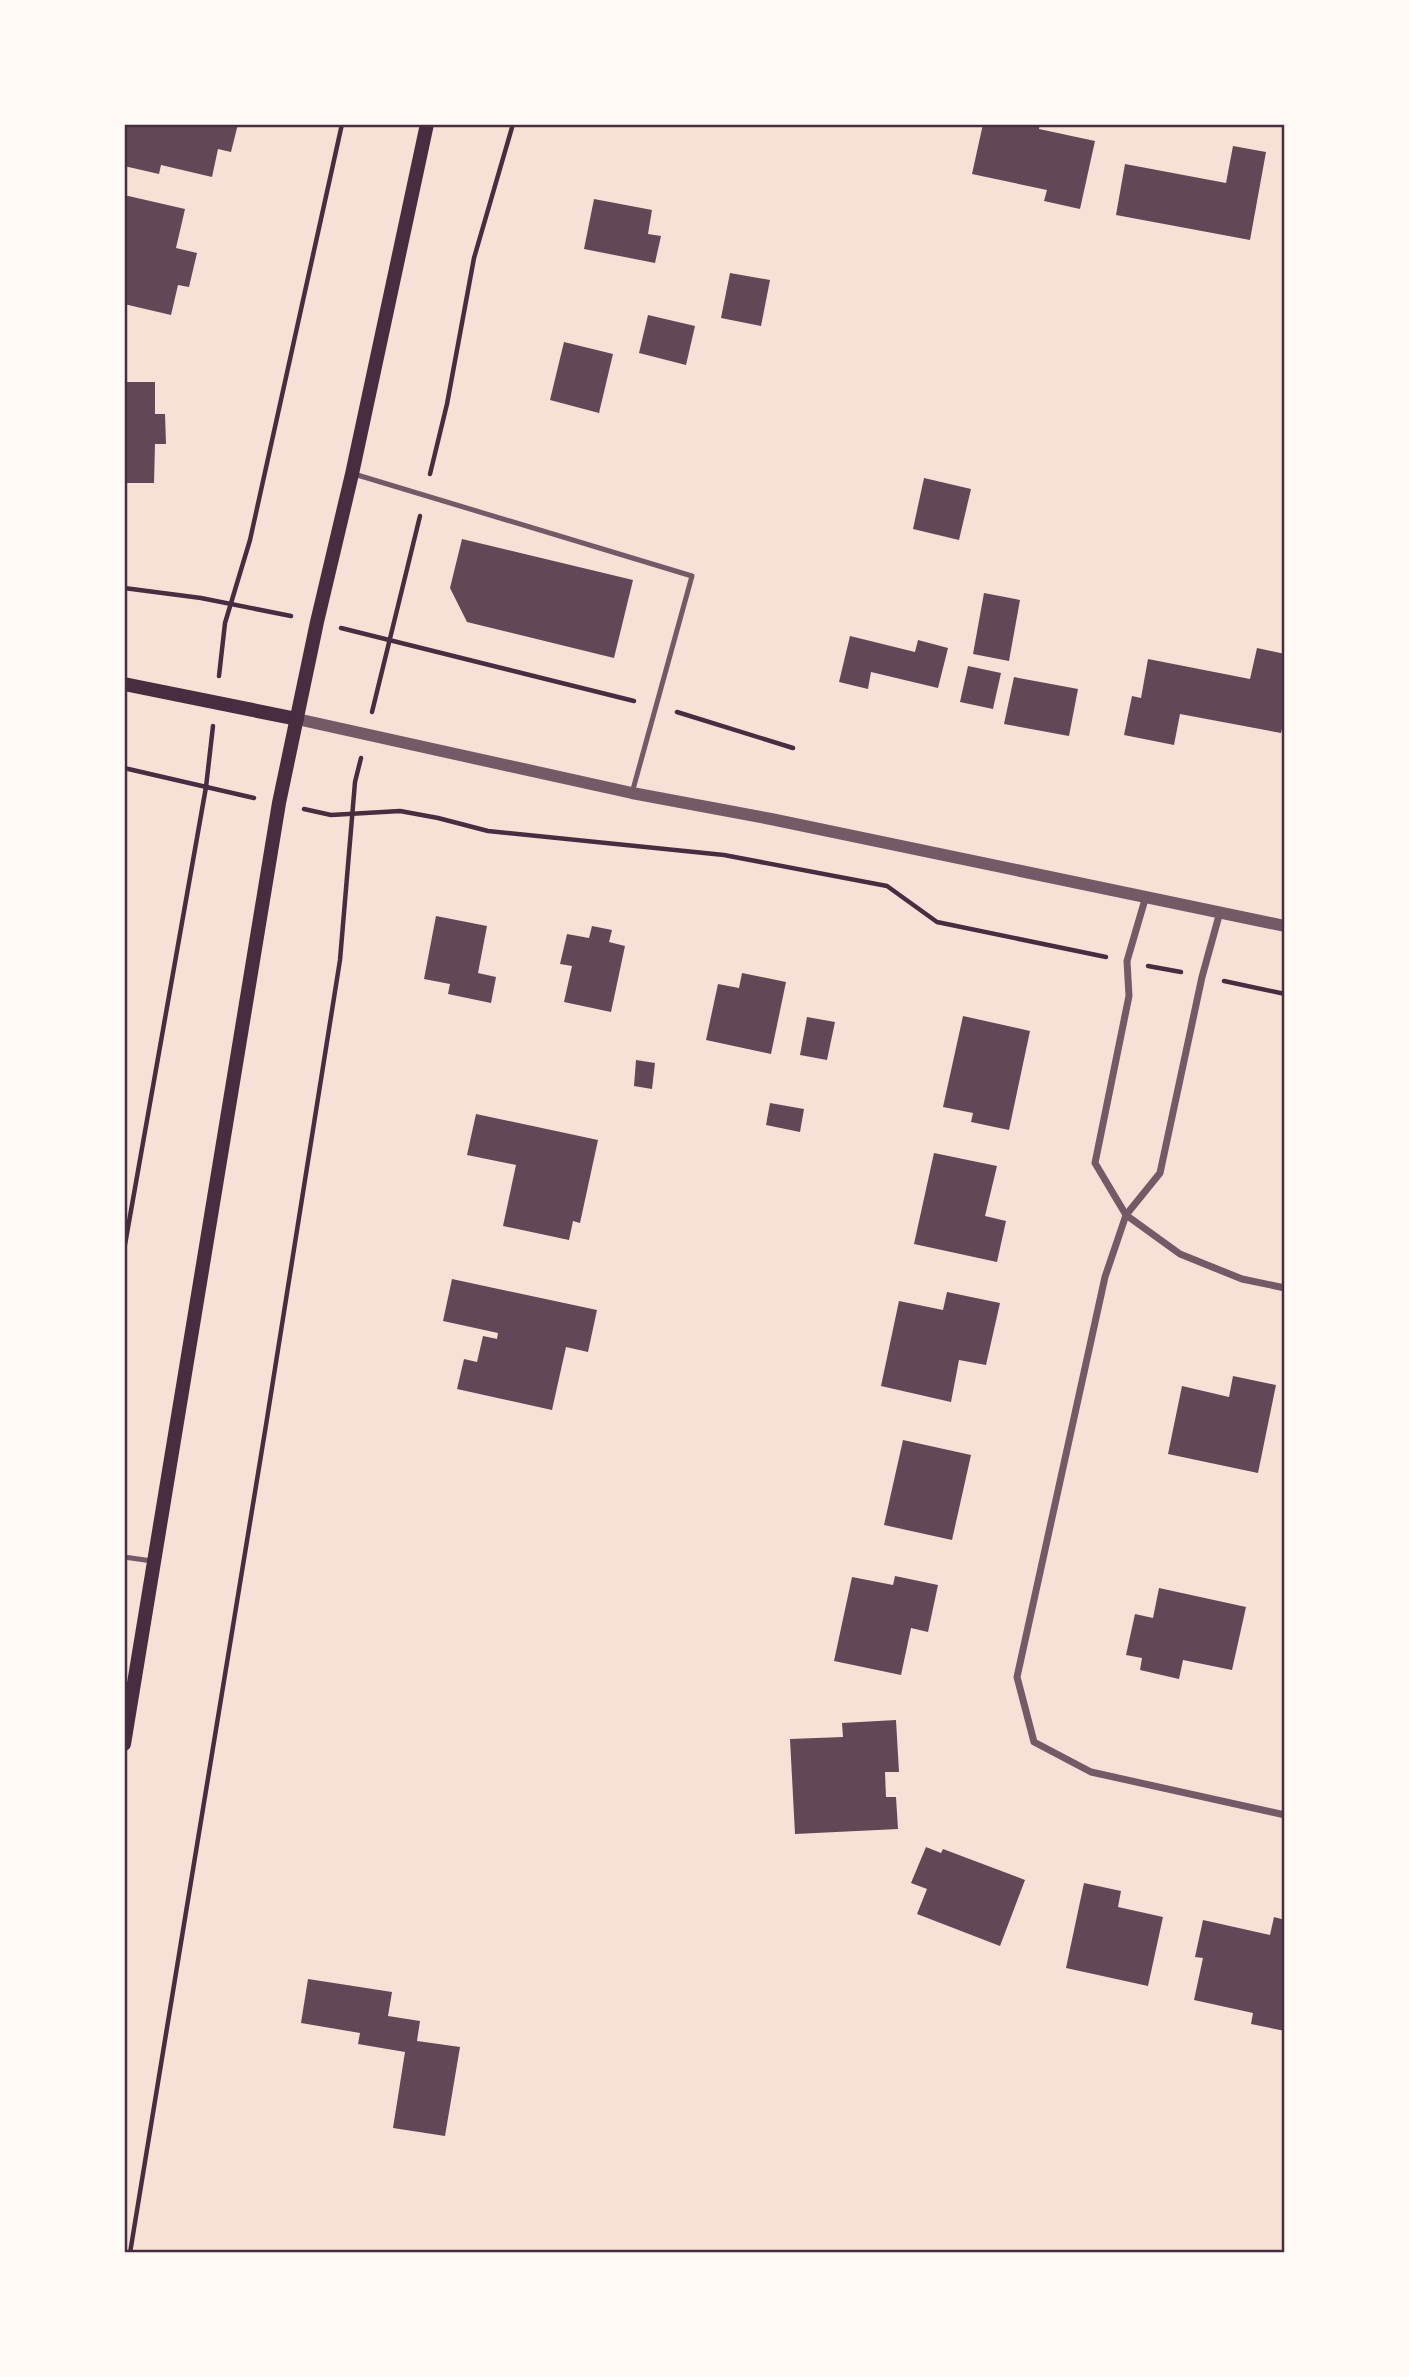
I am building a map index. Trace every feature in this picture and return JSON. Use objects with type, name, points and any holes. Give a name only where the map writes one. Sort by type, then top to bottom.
[{"type":"main road","points":[[124,1744],[279,803],[427,124]]},
{"type":"main road","points":[[124,684],[297,719]]},
{"type":"street","points":[[297,719],[632,793],[771,818],[1285,926]]},
{"type":"street","points":[[1146,896],[1128,961],[1129,996],[1095,1163],[1126,1215],[1181,1254],[1242,1279],[1285,1288]]},
{"type":"street","points":[[1220,912],[1202,977],[1160,1173],[1126,1215],[1105,1277],[1017,1677],[1034,1742],[1091,1772],[1285,1815]]},
{"type":"lane","points":[[352,474],[692,576],[632,793]]},
{"type":"lane","points":[[124,1557],[155,1562]]},
{"type":"path","points":[[224,638],[225,623],[250,540],[342,124]]},
{"type":"path","points":[[384,669],[447,404],[474,258],[513,124]]},
{"type":"path","points":[[124,588],[255,608]]},
{"type":"path","points":[[373,635],[656,706],[793,748]]},
{"type":"path","points":[[124,768],[206,787],[124,1250]]},
{"type":"path","points":[[130,2253],[335,987],[355,782]]},
{"type":"path","points":[[331,815],[400,811],[488,831],[724,855],[887,886],[937,922],[1285,994]]},
{"type":"building","points":[[124,124],[238,124],[231,152],[218,149],[212,177],[161,165],[159,174],[124,166]]},
{"type":"building","points":[[983,124],[1040,124],[1039,129],[1095,141],[1080,209],[1044,201],[1047,190],[972,174]]},
{"type":"building","points":[[1233,146],[1266,152],[1250,240],[1116,215],[1125,164],[1226,183]]},
{"type":"building","points":[[124,195],[185,209],[176,248],[197,253],[189,287],[178,285],[171,315],[124,304]]},
{"type":"building","points":[[594,199],[652,210],[648,234],[661,236],[655,263],[584,249]]},
{"type":"building","points":[[730,273],[770,280],[761,326],[721,318]]},
{"type":"building","points":[[648,315],[695,326],[686,365],[639,353]]},
{"type":"building","points":[[564,342],[613,354],[599,413],[550,400]]},
{"type":"building","points":[[124,382],[155,382],[155,414],[165,414],[166,444],[155,444],[154,483],[124,483]]},
{"type":"building","points":[[924,478],[971,489],[959,540],[913,529]]},
{"type":"building","points":[[462,539],[633,580],[614,658],[467,622],[450,588]]},
{"type":"building","points":[[984,593],[1020,600],[1009,661],[973,654]]},
{"type":"building","points":[[850,636],[915,652],[918,640],[948,648],[938,688],[871,672],[868,689],[839,682]]},
{"type":"building","points":[[1257,648],[1285,654],[1285,715],[1281,733],[1180,714],[1174,745],[1124,735],[1132,696],[1141,698],[1148,659],[1250,679]]},
{"type":"building","points":[[968,666],[1001,673],[993,709],[960,702]]},
{"type":"building","points":[[1014,677],[1078,689],[1069,736],[1004,724]]},
{"type":"building","points":[[436,916],[487,926],[478,973],[496,977],[491,1003],[448,994],[450,984],[424,979]]},
{"type":"building","points":[[592,926],[612,930],[609,942],[625,946],[611,1012],[564,1002],[572,966],[560,964],[567,934],[589,938]]},
{"type":"building","points":[[742,973],[786,982],[771,1054],[706,1040],[718,984],[739,988]]},
{"type":"building","points":[[963,1016],[1030,1031],[1009,1130],[971,1122],[973,1113],[943,1107]]},
{"type":"building","points":[[807,1017],[835,1022],[827,1060],[800,1055]]},
{"type":"building","points":[[636,1060],[655,1063],[652,1089],[634,1086]]},
{"type":"building","points":[[770,1103],[804,1109],[800,1132],[766,1125]]},
{"type":"building","points":[[476,1114],[598,1140],[580,1223],[573,1221],[569,1240],[503,1226],[516,1165],[467,1155]]},
{"type":"building","points":[[934,1153],[997,1166],[985,1216],[1006,1221],[997,1262],[914,1244]]},
{"type":"building","points":[[452,1279],[597,1310],[588,1352],[566,1347],[552,1410],[457,1389],[464,1359],[477,1362],[483,1336],[497,1339],[498,1333],[443,1321]]},
{"type":"building","points":[[947,1292],[1000,1303],[986,1365],[959,1360],[951,1402],[881,1386],[899,1301],[943,1310]]},
{"type":"building","points":[[1233,1376],[1276,1385],[1258,1473],[1168,1454],[1182,1386],[1229,1397]]},
{"type":"building","points":[[903,1440],[971,1455],[952,1540],[884,1525]]},
{"type":"building","points":[[895,1576],[938,1585],[928,1632],[911,1628],[901,1675],[834,1661],[852,1577],[893,1585]]},
{"type":"building","points":[[1159,1588],[1246,1607],[1232,1670],[1183,1660],[1179,1679],[1140,1670],[1142,1658],[1126,1655],[1135,1614],[1153,1618]]},
{"type":"building","points":[[896,1720],[899,1772],[885,1772],[886,1797],[896,1797],[898,1829],[795,1834],[790,1739],[843,1737],[842,1723]]},
{"type":"building","points":[[926,1847],[941,1853],[943,1849],[1025,1880],[1000,1946],[917,1914],[927,1889],[911,1883]]},
{"type":"building","points":[[1084,1883],[1121,1891],[1118,1907],[1163,1917],[1148,1986],[1066,1968]]},
{"type":"building","points":[[1274,1917],[1285,1920],[1285,2031],[1251,2024],[1253,2013],[1194,2000],[1203,1958],[1195,1957],[1203,1920],[1270,1935]]},
{"type":"building","points":[[308,1979],[392,1992],[388,2016],[420,2021],[417,2041],[460,2047],[445,2136],[393,2128],[405,2052],[358,2044],[360,2033],[301,2023]]}]
